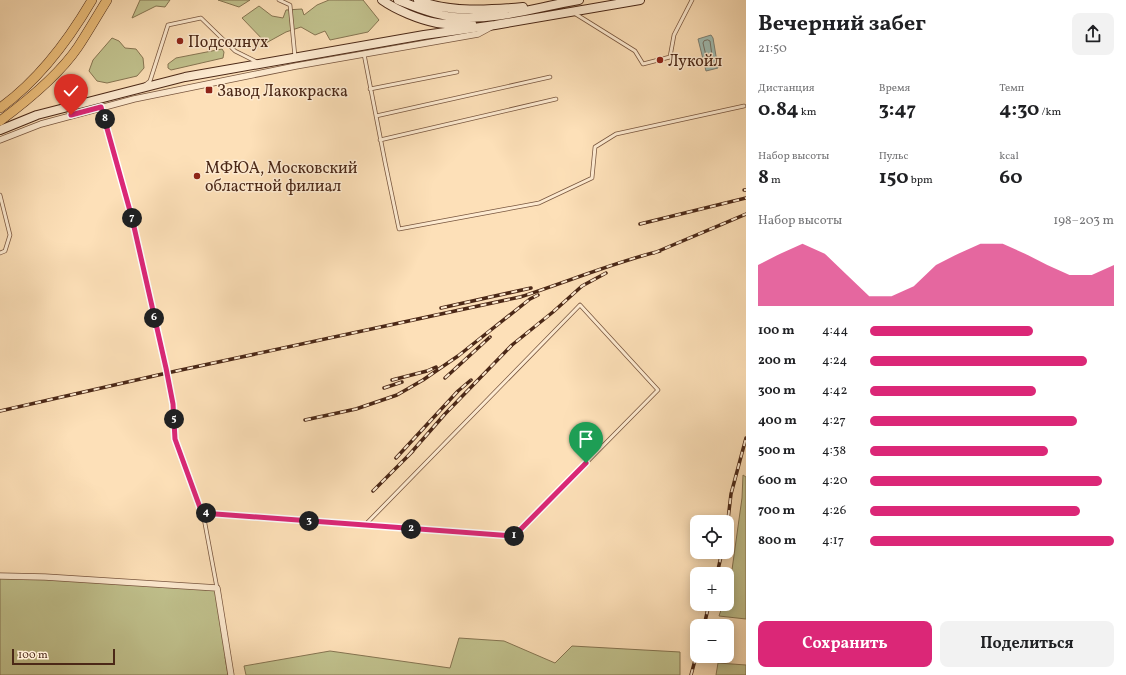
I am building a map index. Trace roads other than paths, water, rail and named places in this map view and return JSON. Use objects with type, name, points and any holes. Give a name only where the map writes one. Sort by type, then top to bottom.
[{"type":"main road","points":[[0,108],[11,100],[53,57],[66,41],[92,0]]},
{"type":"main road","points":[[0,121],[17,109],[55,74],[77,48],[107,0]]},
{"type":"main road","points":[[382,0],[410,15],[437,23],[495,25]]},
{"type":"main road","points":[[398,0],[433,13],[453,17],[507,15],[579,0]]},
{"type":"main road","points":[[418,0],[447,7],[477,11],[568,2]]},
{"type":"main road","points":[[0,130],[36,115],[185,77],[424,35],[495,25],[640,0]]},
{"type":"street","points":[[0,140],[41,124],[101,107],[187,88],[478,34],[495,25],[507,15]]},
{"type":"street","points":[[0,576],[45,577],[217,588],[231,675]]},
{"type":"lane","points":[[279,0],[290,6],[295,57]]},
{"type":"lane","points":[[572,12],[635,52],[643,64],[670,58],[674,35],[692,0]]},
{"type":"lane","points":[[142,88],[150,81],[168,25],[201,18],[235,51],[260,63]]},
{"type":"lane","points":[[364,54],[399,229],[539,203],[592,178],[595,148],[616,134],[744,106]]},
{"type":"lane","points":[[370,89],[457,72]]},
{"type":"lane","points":[[376,116],[550,77]]},
{"type":"lane","points":[[380,140],[556,99]]},
{"type":"lane","points":[[101,107],[132,218],[166,368],[173,404],[175,439],[202,513],[217,588]]},
{"type":"lane","points":[[0,195],[10,235],[5,251],[0,253]]},
{"type":"lane","points":[[0,213],[4,211]]},
{"type":"lane","points":[[202,513],[364,526],[514,536],[658,390],[580,305],[364,526]]},
{"type":"water","points":[[711,35],[713,38],[718,68],[706,71],[698,39]]},
{"type":"railway","points":[[640,224],[746,198]]},
{"type":"railway","points":[[654,253],[746,214]]},
{"type":"railway","points":[[0,411],[167,373],[520,297],[607,267],[660,251]]},
{"type":"railway","points":[[409,455],[445,414],[512,345],[582,286],[606,273]]},
{"type":"railway","points":[[441,308],[531,288]]},
{"type":"railway","points":[[305,420],[356,409],[397,395],[423,380],[458,356],[530,299],[538,295]]},
{"type":"railway","points":[[445,378],[490,337]]},
{"type":"railway","points":[[392,380],[427,371],[436,367]]},
{"type":"railway","points":[[396,458],[458,391],[471,380]]},
{"type":"railway","points":[[384,388],[402,382]]},
{"type":"railway","points":[[729,515],[731,494],[746,438]]},
{"type":"railway","points":[[373,491],[413,451]]},
{"type":"railway","points":[[719,567],[720,559]]},
{"type":"railway","points":[[706,619],[707,611]]},
{"type":"railway","points":[[691,675],[694,663]]},
{"type":"place","name":"Подсолнух","points":[[180,41]]},
{"type":"place","name":"Лукойл","points":[[660,60]]},
{"type":"place","name":"Завод Лакокраска","points":[[209,90]]},
{"type":"place","name":"МФЮА, Московский областной филиал","points":[[197,176]]}]
